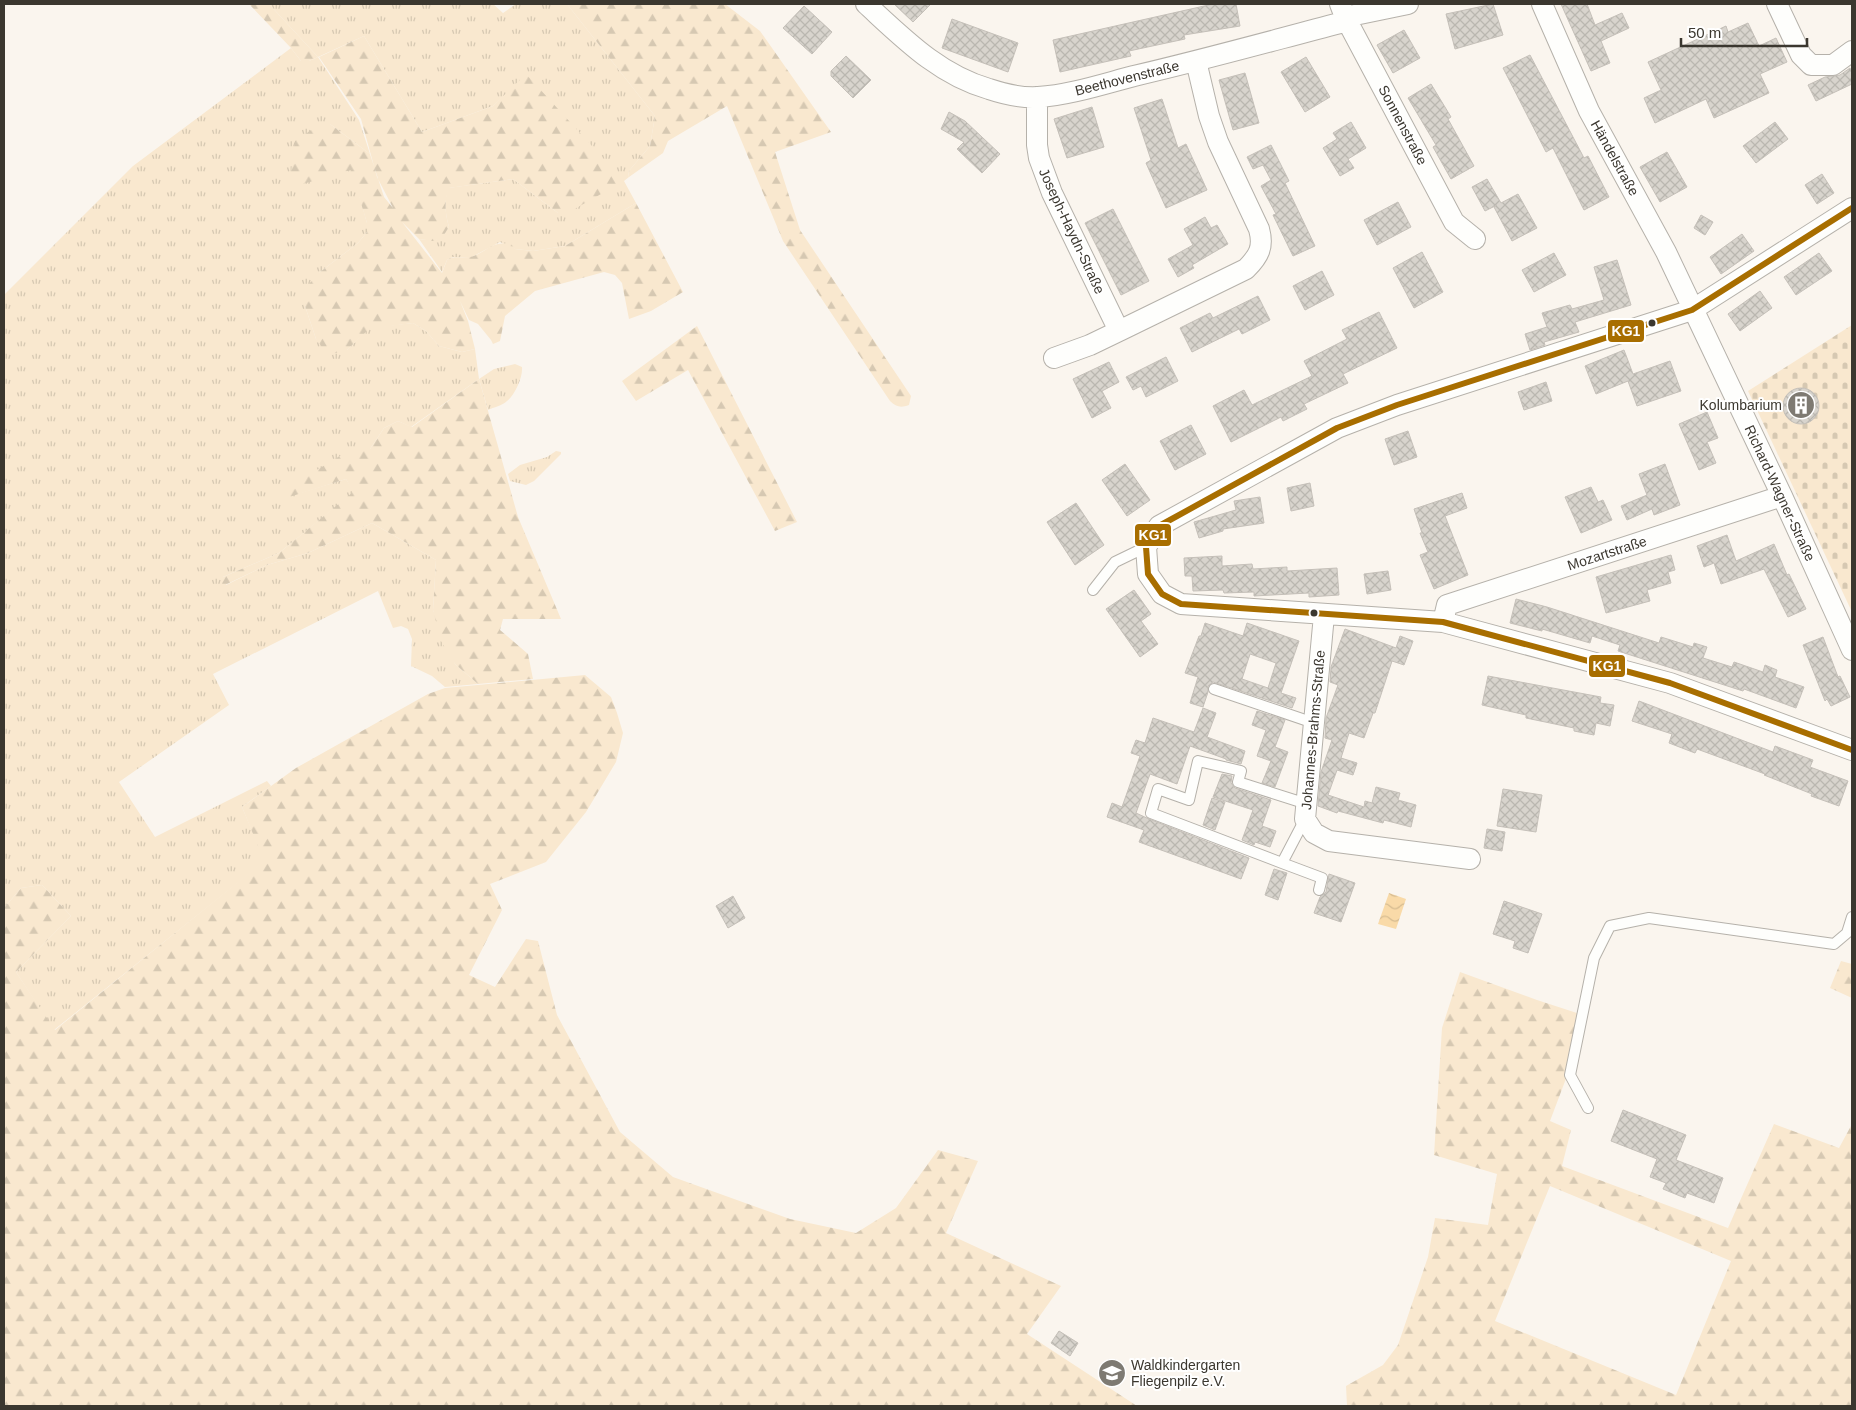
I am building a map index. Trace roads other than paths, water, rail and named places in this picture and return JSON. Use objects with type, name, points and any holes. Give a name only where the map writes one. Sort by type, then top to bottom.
[{"type":"street","name":"Beethovenstraße","points":[[866,4],[912,46],[946,70],[988,89],[1014,95],[1036,97],[1062,94],[1196,62],[1340,23],[1342,10],[1408,4]]},
{"type":"street","name":"Händelstraße","points":[[1542,4],[1589,111],[1666,252],[1692,310]]},
{"type":"street","points":[[1777,4],[1801,55],[1811,65],[1833,65],[1852,51]]},
{"type":"street","name":"Sonnenstraße","points":[[1342,10],[1454,222],[1476,239]]},
{"type":"street","points":[[1054,358],[1090,345],[1246,269],[1259,255],[1262,238],[1218,142],[1209,116],[1196,62]]},
{"type":"street","name":"Joseph-Haydn-Straße","points":[[1036,97],[1037,145],[1044,171],[1052,193],[1119,331]]},
{"type":"street","points":[[1852,208],[1692,310],[1397,405],[1337,428],[1159,526],[1146,547],[1148,574],[1162,594],[1181,604],[1443,622],[1670,683],[1852,750]]},
{"type":"street","name":"Richard-Wagner-Straße","points":[[1692,310],[1782,496],[1852,650]]},
{"type":"street","name":"Mozartstraße","points":[[1443,622],[1447,605],[1782,496]]},
{"type":"street","name":"Johannes-Brahms-Straße","points":[[1324,615],[1306,812],[1314,833],[1329,841],[1470,859]]},
{"type":"lane","points":[[1093,590],[1116,562],[1146,547]]},
{"type":"lane","points":[[1214,689],[1314,722]]},
{"type":"lane","points":[[1282,862],[1306,812],[1238,782],[1242,771],[1198,760],[1189,800],[1158,789],[1151,812],[1322,878],[1319,890]]},
{"type":"lane","points":[[1588,1108],[1570,1075],[1594,958],[1610,926],[1649,918],[1834,944],[1847,933],[1852,918]]},
{"type":"water","points":[[1389,893],[1406,899],[1396,929],[1378,924]]},
{"type":"place","name":"Kolumbarium","points":[[1801,405]]},
{"type":"place","name":"Waldkindergarten Fliegenpilz e.V.","points":[[1112,1373]]}]
